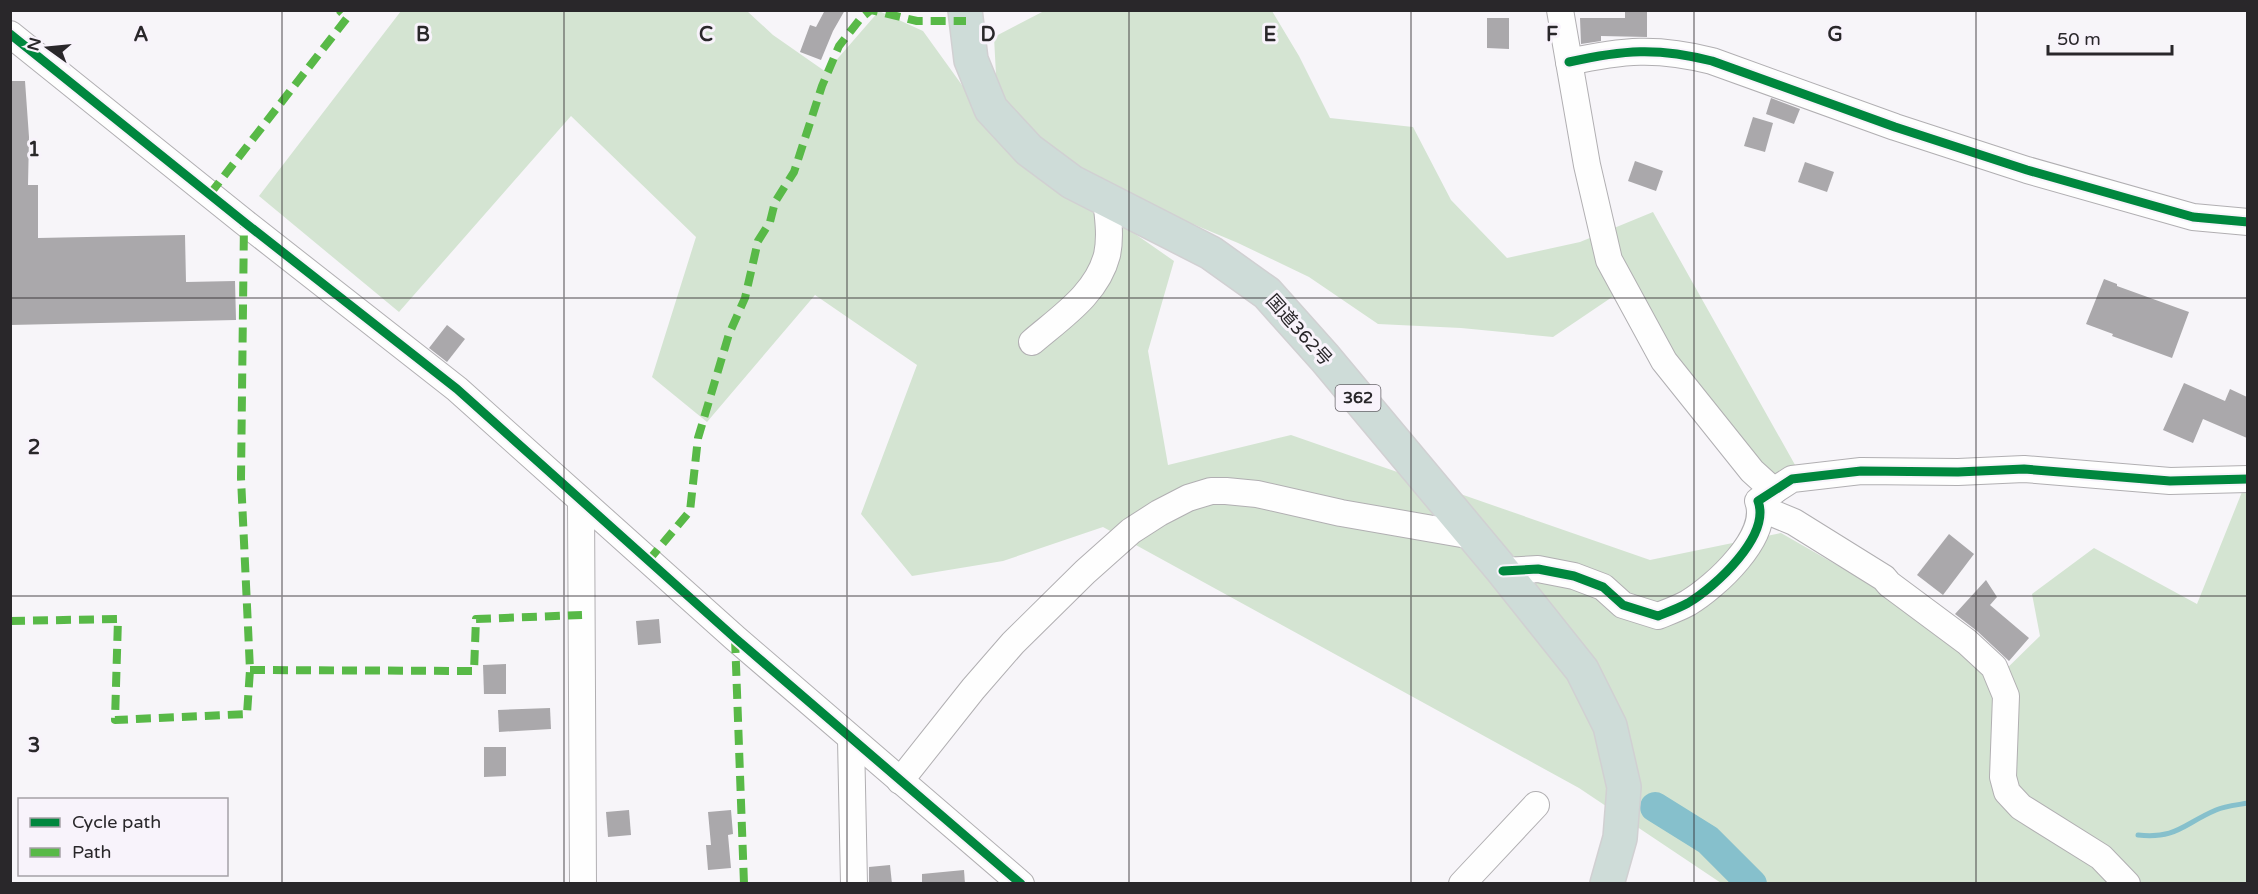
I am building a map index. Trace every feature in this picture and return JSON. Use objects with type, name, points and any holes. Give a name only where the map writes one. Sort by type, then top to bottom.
[{"type":"highway","name":"国道362号","points":[[965,10],[971,60],[992,109],[1029,150],[1072,182],[1211,253],[1267,293],[1325,358],[1582,670],[1610,726],[1624,787],[1620,838],[1606,884]]},
{"type":"street","points":[[1560,10],[1587,165],[1609,260],[1664,360],[1752,471],[1767,499],[1794,522],[1884,578],[1967,642],[1994,667],[2006,696],[2003,777],[2007,792],[2021,807],[2101,857],[2127,884]]},
{"type":"street","points":[[10,34],[457,389],[851,739],[1021,884]]},
{"type":"street","points":[[1569,62],[1613,52],[1682,53],[1712,61],[1895,127],[2026,170],[2193,216],[2247,222]]},
{"type":"street","points":[[1032,342],[1070,310],[1097,282],[1107,254],[1109,229],[1106,199]]},
{"type":"street","points":[[1503,572],[1539,569],[1574,576],[1603,587],[1623,605],[1658,616],[1689,602],[1727,572],[1750,544],[1767,499],[1792,478],[1861,471],[1918,473],[2024,469],[2170,482],[2247,479]]},
{"type":"street","points":[[900,781],[973,689],[1013,643],[1085,572],[1131,531],[1188,498],[1219,491],[1257,494],[1341,513],[1473,536]]},
{"type":"street","points":[[581,501],[583,884]]},
{"type":"street","points":[[851,739],[854,884]]},
{"type":"street","points":[[1462,884],[1536,805]]},
{"type":"green space","points":[[401,11],[747,11],[773,35],[826,72],[879,11],[923,31],[1003,142],[1174,261],[1148,351],[1168,465],[1291,435],[1650,560],[1781,533],[1912,608],[1996,679],[2040,636],[2032,594],[2094,548],[2197,604],[2244,487],[2248,490],[2247,883],[1721,883],[1579,788],[1103,527],[1003,561],[912,576],[861,514],[917,365],[815,295],[707,422],[652,377],[696,237],[571,116],[399,312],[259,196]]},
{"type":"green space","points":[[1044,11],[1272,11],[1299,56],[1330,118],[1413,127],[1451,200],[1507,258],[1580,242],[1653,212],[1799,472],[1777,478],[1733,449],[1624,289],[1553,337],[1461,328],[1378,324],[1309,277],[1238,243],[1126,196],[1045,146],[997,94],[994,37]]},
{"type":"building","points":[[825,10],[845,10],[821,60],[800,52],[810,25],[816,27]]},
{"type":"building","points":[[1625,10],[1647,10],[1647,37],[1601,36],[1601,41],[1581,44],[1580,18],[1625,18]]},
{"type":"building","points":[[1487,18],[1509,18],[1509,49],[1487,48]]},
{"type":"building","points":[[10,81],[25,81],[29,137],[28,185],[38,185],[38,238],[185,235],[186,282],[235,281],[236,320],[10,325]]},
{"type":"building","points":[[1771,98],[1800,109],[1794,124],[1766,114]]},
{"type":"building","points":[[1753,117],[1773,123],[1765,152],[1744,146]]},
{"type":"building","points":[[1635,161],[1663,171],[1656,191],[1628,181]]},
{"type":"building","points":[[1805,162],[1834,172],[1827,192],[1798,182]]},
{"type":"building","points":[[2104,279],[2117,286],[2189,312],[2172,358],[2086,324]]},
{"type":"building","points":[[447,325],[465,339],[447,362],[429,348]]},
{"type":"building","points":[[2184,383],[2225,401],[2230,389],[2247,397],[2247,438],[2203,419],[2193,443],[2163,430]]},
{"type":"building","points":[[1949,534],[1974,554],[1943,595],[1917,575]]},
{"type":"building","points":[[1986,580],[1997,597],[1990,605],[2029,638],[2009,661],[1955,614]]},
{"type":"building","points":[[659,619],[661,643],[638,645],[636,621]]},
{"type":"building","points":[[506,664],[506,694],[484,694],[483,665]]},
{"type":"building","points":[[550,708],[551,729],[499,732],[498,710]]},
{"type":"building","points":[[484,747],[506,747],[506,776],[484,777]]},
{"type":"building","points":[[629,810],[631,835],[608,837],[606,812]]},
{"type":"building","points":[[731,810],[733,834],[728,835],[731,868],[708,870],[706,845],[711,845],[708,812]]},
{"type":"building","points":[[890,865],[892,884],[869,884],[869,867]]},
{"type":"building","points":[[964,870],[965,884],[922,884],[922,874]]},
{"type":"waterway","points":[[2138,835],[2171,833],[2220,809],[2248,803]]},
{"type":"waterway","points":[[1655,807],[1708,840],[1752,884]]},
{"type":"marked path","points":[[210,194],[347,18],[339,10]]},
{"type":"marked path","points":[[648,561],[690,511],[698,438],[729,334],[745,298],[758,241],[770,222],[775,202],[794,172],[822,86],[839,46],[861,18],[871,10],[917,21],[966,21]]},
{"type":"marked path","points":[[10,621],[118,619],[115,720],[247,714],[250,670],[241,478],[244,222]]},
{"type":"marked path","points":[[250,670],[474,671],[476,619],[582,615]]},
{"type":"marked path","points":[[735,638],[744,884]]},
{"type":"cycle path","points":[[10,34],[457,389],[735,638],[1021,884]]},
{"type":"cycle path","points":[[1569,62],[1640,52],[1674,54],[1712,61],[1895,127],[2027,170],[2193,217],[2248,222]]},
{"type":"cycle path","points":[[1503,571],[1538,569],[1574,576],[1603,587],[1623,605],[1658,616],[1688,603],[1725,573],[1749,544],[1756,529],[1760,515],[1758,501],[1792,479],[1861,471],[1958,472],[2024,469],[2170,481],[2248,479]]}]
